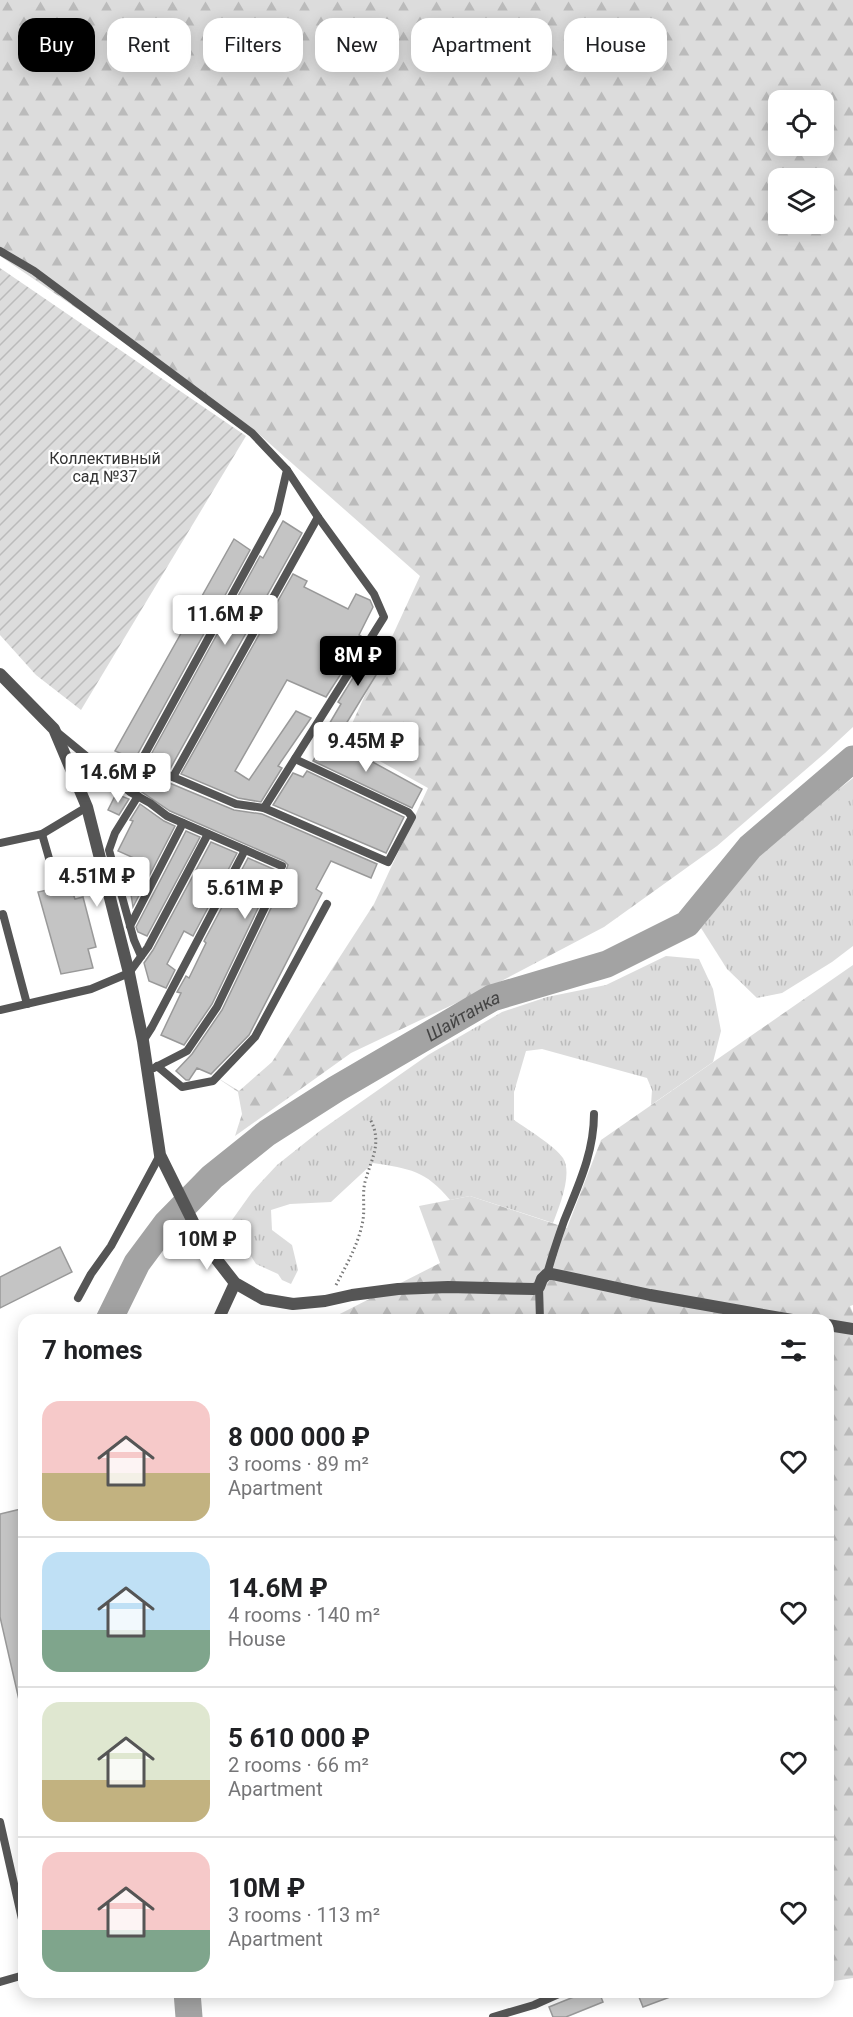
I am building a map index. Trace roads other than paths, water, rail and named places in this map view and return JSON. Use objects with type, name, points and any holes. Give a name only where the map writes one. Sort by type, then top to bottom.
[{"type":"street","points":[[0,674],[54,729],[87,807],[129,973],[143,1041],[152,1069],[160,1155],[203,1242],[235,1283],[263,1299],[293,1304],[398,1289],[448,1287],[534,1289],[539,1287],[547,1274],[760,1314]]},
{"type":"street","points":[[221,1314],[235,1283]]},
{"type":"street","points":[[834,1326],[853,1329]]},
{"type":"lane","points":[[0,251],[34,271],[252,433],[287,470],[374,594],[384,617],[264,808]]},
{"type":"lane","points":[[140,763],[277,513],[287,470]]},
{"type":"lane","points":[[173,777],[318,517]]},
{"type":"lane","points":[[54,729],[100,767],[167,816],[282,866]]},
{"type":"lane","points":[[100,767],[140,763],[236,804],[264,808],[388,862],[412,818],[408,812],[295,759]]},
{"type":"lane","points":[[138,796],[115,833],[109,850],[134,940],[141,956]]},
{"type":"lane","points":[[0,843],[42,834],[87,807]]},
{"type":"lane","points":[[130,926],[183,823]]},
{"type":"lane","points":[[42,834],[55,879]]},
{"type":"lane","points":[[0,1010],[91,990],[129,973],[141,956],[208,834]]},
{"type":"lane","points":[[143,1041],[245,850]]},
{"type":"lane","points":[[152,1069],[187,1051],[217,1007],[267,903]]},
{"type":"lane","points":[[152,1069],[182,1087],[213,1081],[255,1037],[327,904]]},
{"type":"lane","points":[[0,915],[3,914],[27,1004]]},
{"type":"lane","points":[[547,1274],[586,1164],[592,1140],[594,1114]]},
{"type":"lane","points":[[78,1298],[91,1274],[111,1246],[160,1155]]},
{"type":"lane","points":[[539,1287],[540,1314]]},
{"type":"lane","points":[[0,1822],[18,1902]]},
{"type":"lane","points":[[0,1982],[18,1977]]},
{"type":"lane","points":[[493,2017],[550,1998]]},
{"type":"waterway","name":"Шайтанка","points":[[112,1314],[137,1263],[166,1224],[212,1177],[267,1133],[336,1089],[492,998],[607,964],[687,924],[750,847],[853,759]]},
{"type":"waterway","name":"Шайтанка","points":[[187,1998],[189,2017]]},
{"type":"park label","name":"Коллективный сад №37","points":[[105,467]]}]
